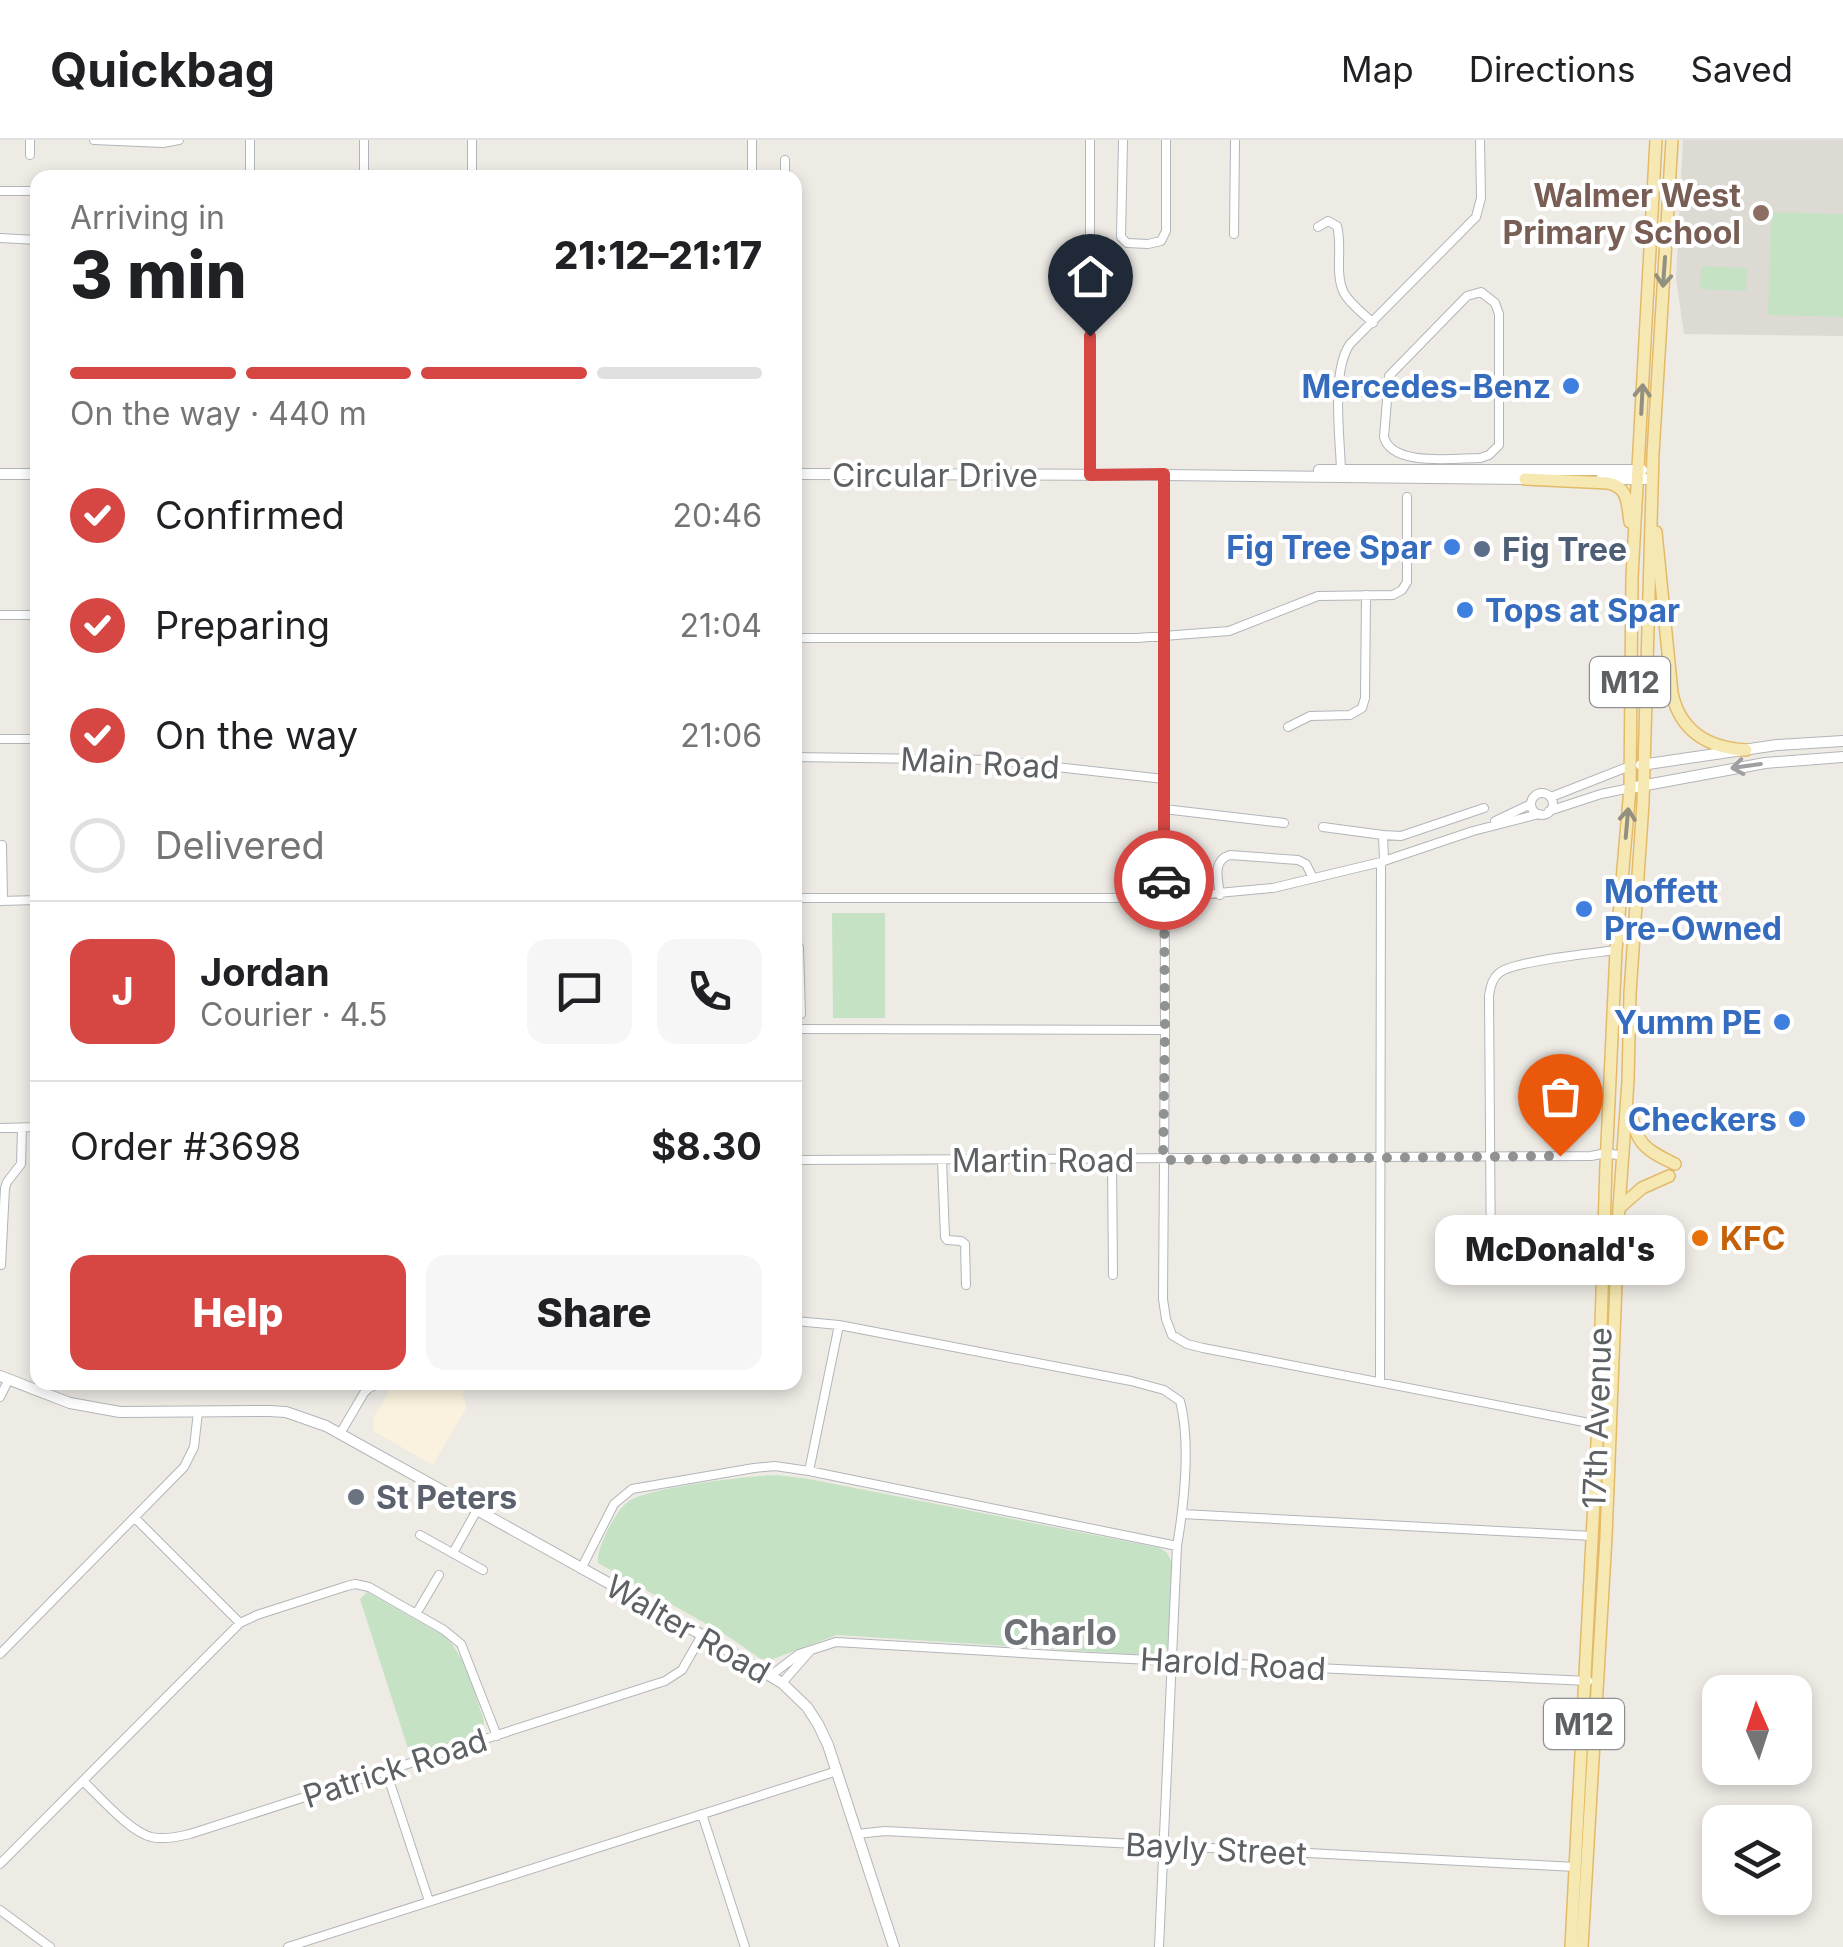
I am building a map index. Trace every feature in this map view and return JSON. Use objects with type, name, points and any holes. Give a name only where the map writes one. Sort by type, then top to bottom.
[{"type":"main road","name":"M12","points":[[1636,765],[1651,524],[1645,474],[1656,140]]},
{"type":"main road","name":"M12","points":[[1645,474],[1672,140]]},
{"type":"main road","name":"17th Avenue","points":[[1582,1947],[1606,1159],[1616,950],[1636,787],[1630,646],[1634,536],[1645,474]]},
{"type":"main road","points":[[1525,479],[1619,486],[1626,496],[1634,536]]},
{"type":"main road","points":[[1651,524],[1656,530],[1676,708],[1689,729],[1702,740],[1746,750]]},
{"type":"main road","name":"M12","points":[[1620,1208],[1628,1081],[1636,787]]},
{"type":"main road","points":[[1620,1208],[1642,1188],[1672,1170],[1639,1141],[1628,1081]]},
{"type":"main road","name":"17th Avenue","points":[[1571,1947],[1610,1449],[1620,1208]]},
{"type":"street","points":[[30,140],[30,155]]},
{"type":"street","points":[[94,140],[178,140]]},
{"type":"street","points":[[250,140],[250,170]]},
{"type":"street","points":[[364,140],[364,170]]},
{"type":"street","points":[[472,140],[472,170]]},
{"type":"street","points":[[752,140],[752,170]]},
{"type":"street","points":[[1090,140],[1090,475]]},
{"type":"street","points":[[1123,140],[1121,237],[1127,243],[1148,244],[1161,241],[1166,231],[1166,140]]},
{"type":"street","points":[[1234,234],[1235,140]]},
{"type":"street","points":[[1340,470],[1344,354],[1476,217],[1481,198],[1480,140]]},
{"type":"street","points":[[785,160],[785,170]]},
{"type":"street","points":[[0,191],[30,191]]},
{"type":"street","points":[[1318,227],[1328,222],[1337,226],[1341,286],[1373,323]]},
{"type":"street","points":[[0,238],[30,240]]},
{"type":"street","points":[[1481,292],[1490,298],[1499,314],[1500,436],[1493,452],[1480,458],[1420,458],[1392,451],[1384,437],[1387,392],[1391,372],[1467,296],[1481,292]]},
{"type":"street","points":[[1340,392],[1387,392]]},
{"type":"street","name":"Circular Drive","points":[[1254,476],[1267,471],[1340,470],[1645,474]]},
{"type":"street","points":[[0,474],[30,474]]},
{"type":"street","name":"Circular Drive","points":[[802,474],[1525,479],[1645,474]]},
{"type":"street","points":[[1164,474],[1163,1299],[1172,1335],[1194,1346],[1598,1423]]},
{"type":"street","points":[[802,638],[1137,638],[1229,632],[1311,598],[1393,596],[1406,586],[1408,575],[1408,497]]},
{"type":"street","points":[[1288,727],[1310,716],[1350,714],[1362,708],[1366,596]]},
{"type":"street","points":[[0,615],[30,615]]},
{"type":"street","points":[[0,739],[30,739]]},
{"type":"street","points":[[1550,798],[1636,765],[1843,741]]},
{"type":"street","name":"Main Road","points":[[802,757],[993,760],[1164,779]]},
{"type":"street","points":[[802,898],[1164,898],[1273,888],[1382,861],[1473,831],[1636,787],[1766,763],[1843,758]]},
{"type":"street","points":[[1538,793],[1550,798],[1552,805],[1544,813],[1533,810],[1531,804],[1538,793]]},
{"type":"street","points":[[1473,831],[1531,804]]},
{"type":"street","points":[[1323,827],[1400,836],[1484,808]]},
{"type":"street","points":[[1164,809],[1284,824]]},
{"type":"street","points":[[1380,1381],[1383,835]]},
{"type":"street","points":[[2,845],[2,901],[30,900]]},
{"type":"street","points":[[1220,894],[1218,864],[1230,854],[1298,860],[1306,864],[1313,878]]},
{"type":"street","points":[[1491,1269],[1489,996],[1496,975],[1516,966],[1616,950]]},
{"type":"street","points":[[802,1029],[1165,1030]]},
{"type":"street","points":[[0,1128],[30,1128]]},
{"type":"street","points":[[1,1265],[4,1188],[21,1164],[22,1128]]},
{"type":"street","name":"Martin Road","points":[[802,1160],[1591,1156],[1606,1159]]},
{"type":"street","points":[[1606,1159],[1623,1162]]},
{"type":"street","points":[[942,1160],[944,1237],[965,1244],[966,1285]]},
{"type":"street","points":[[1112,1160],[1113,1275]]},
{"type":"street","points":[[802,1322],[838,1325],[1131,1382],[1164,1390],[1180,1402],[1185,1426],[1182,1514],[1177,1546],[1159,1947]]},
{"type":"street","points":[[809,1471],[838,1325]]},
{"type":"street","points":[[0,1398],[4,1378]]},
{"type":"street","name":"Walter Road","points":[[4,1378],[30,1387]]},
{"type":"street","name":"Walter Road","points":[[38,1390],[90,1408],[120,1412],[286,1412],[341,1432],[782,1683],[818,1724],[837,1770],[894,1947]]},
{"type":"street","points":[[341,1432],[366,1390]]},
{"type":"street","points":[[0,1654],[184,1467],[191,1457],[198,1412]]},
{"type":"street","points":[[581,1569],[614,1504],[632,1489],[775,1466],[1177,1546]]},
{"type":"street","points":[[453,1553],[477,1510]]},
{"type":"street","points":[[1182,1514],[1593,1536]]},
{"type":"street","points":[[135,1518],[240,1623]]},
{"type":"street","points":[[420,1535],[483,1570]]},
{"type":"street","points":[[416,1614],[439,1575]]},
{"type":"street","points":[[0,1864],[240,1623],[355,1584],[369,1587],[454,1636],[461,1644],[496,1736]]},
{"type":"street","name":"Patrick Road","points":[[83,1781],[137,1830],[148,1836],[173,1838],[664,1681],[682,1670],[702,1635]]},
{"type":"street","name":"Harold Road","points":[[810,1651],[846,1642],[1591,1681]]},
{"type":"street","points":[[770,1676],[794,1657],[810,1651]]},
{"type":"street","points":[[782,1683],[810,1651]]},
{"type":"street","points":[[288,1947],[837,1770]]},
{"type":"street","points":[[386,1771],[430,1901]]},
{"type":"street","points":[[702,1814],[744,1945],[730,1947]]},
{"type":"street","name":"Bayly Street","points":[[857,1834],[884,1830],[1575,1867]]},
{"type":"street","points":[[0,1910],[50,1947]]},
{"type":"shaded area","name":"Walmer West Primary School","points":[[1683,140],[1843,140],[1843,336],[1684,334],[1676,279]]},
{"type":"shaded area","points":[[390,1390],[462,1390],[466,1408],[433,1465],[375,1432],[374,1417]]},
{"type":"green space","points":[[1771,212],[1843,214],[1843,317],[1768,315]]},
{"type":"green space","points":[[1701,266],[1747,268],[1746,291],[1700,289]]},
{"type":"green space","points":[[832,913],[885,913],[885,1018],[833,1018]]},
{"type":"green space","points":[[777,1475],[1160,1548],[1172,1562],[1168,1647],[1160,1654],[1143,1655],[837,1635],[773,1659],[761,1659],[598,1563],[608,1530],[629,1501],[678,1487]]},
{"type":"green space","points":[[367,1592],[452,1644],[466,1666],[484,1721],[477,1736],[411,1758],[360,1599]]},
{"type":"way so far","points":[[1164,880],[1163,1160],[1560,1156]]},
{"type":"place","name":"Walmer West Primary School","points":[[1761,213]]},
{"type":"place","name":"Mercedes-Benz","points":[[1571,386]]},
{"type":"place","name":"Fig Tree Spar","points":[[1452,547]]},
{"type":"place","name":"Fig Tree","points":[[1482,549]]},
{"type":"place","name":"Tops at Spar","points":[[1465,610]]},
{"type":"place","name":"Moffett Pre-Owned","points":[[1584,909]]},
{"type":"place","name":"Yumm PE","points":[[1782,1022]]},
{"type":"place","name":"Checkers","points":[[1797,1119]]},
{"type":"place","name":"McDonald's","points":[[1560,1156]]},
{"type":"place","name":"KFC","points":[[1700,1238]]},
{"type":"place","name":"St Peters","points":[[356,1497]]},
{"type":"district","name":"Charlo","points":[[1060,1632]]},
{"type":"route","points":[[1090,336],[1090,475],[1164,474],[1164,880]]}]
